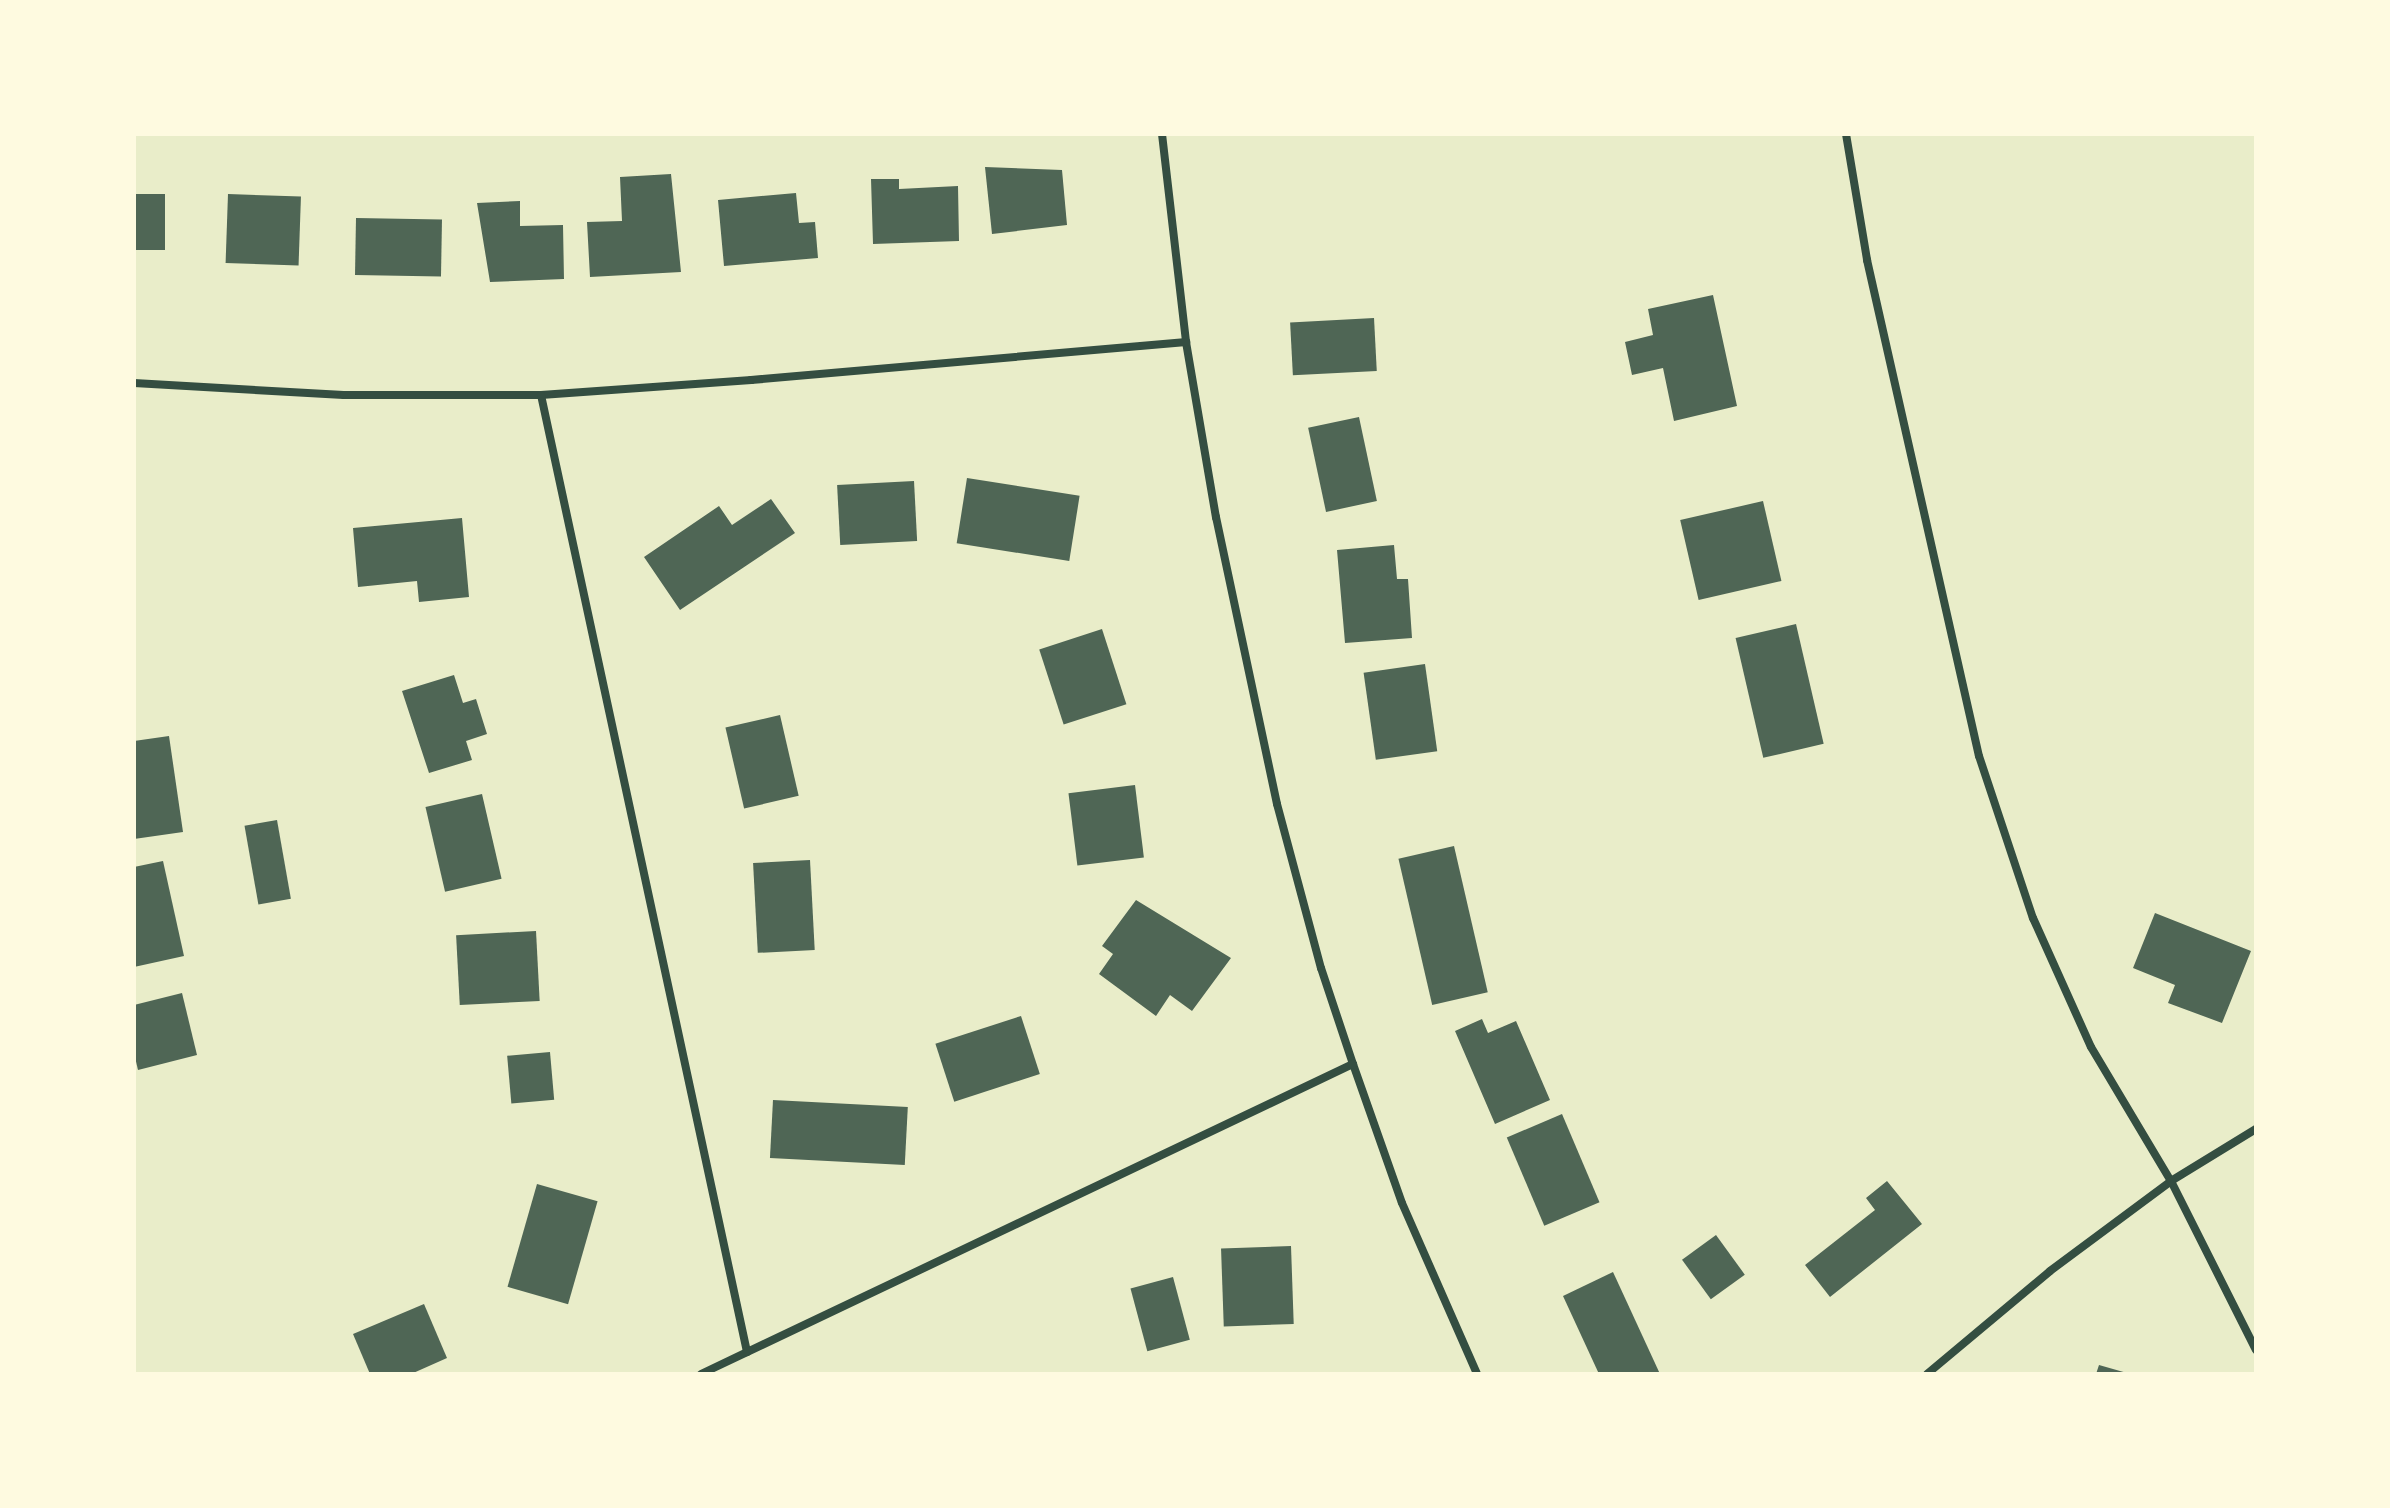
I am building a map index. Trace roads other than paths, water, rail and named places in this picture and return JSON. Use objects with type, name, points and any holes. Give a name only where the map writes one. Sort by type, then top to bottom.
[{"type":"street","points":[[1162,134],[1186,342],[1216,517],[1277,804],[1321,968],[1353,1064],[1402,1203],[1477,1374]]},
{"type":"street","points":[[1846,134],[1871,275],[1979,756],[2033,918],[2091,1047],[2171,1181],[2256,1350]]},
{"type":"street","points":[[134,383],[344,395],[541,395],[1186,342]]},
{"type":"street","points":[[541,395],[747,1352]]},
{"type":"street","points":[[701,1374],[1353,1064]]},
{"type":"street","points":[[1927,1374],[2050,1271],[2171,1181],[2256,1129]]}]
